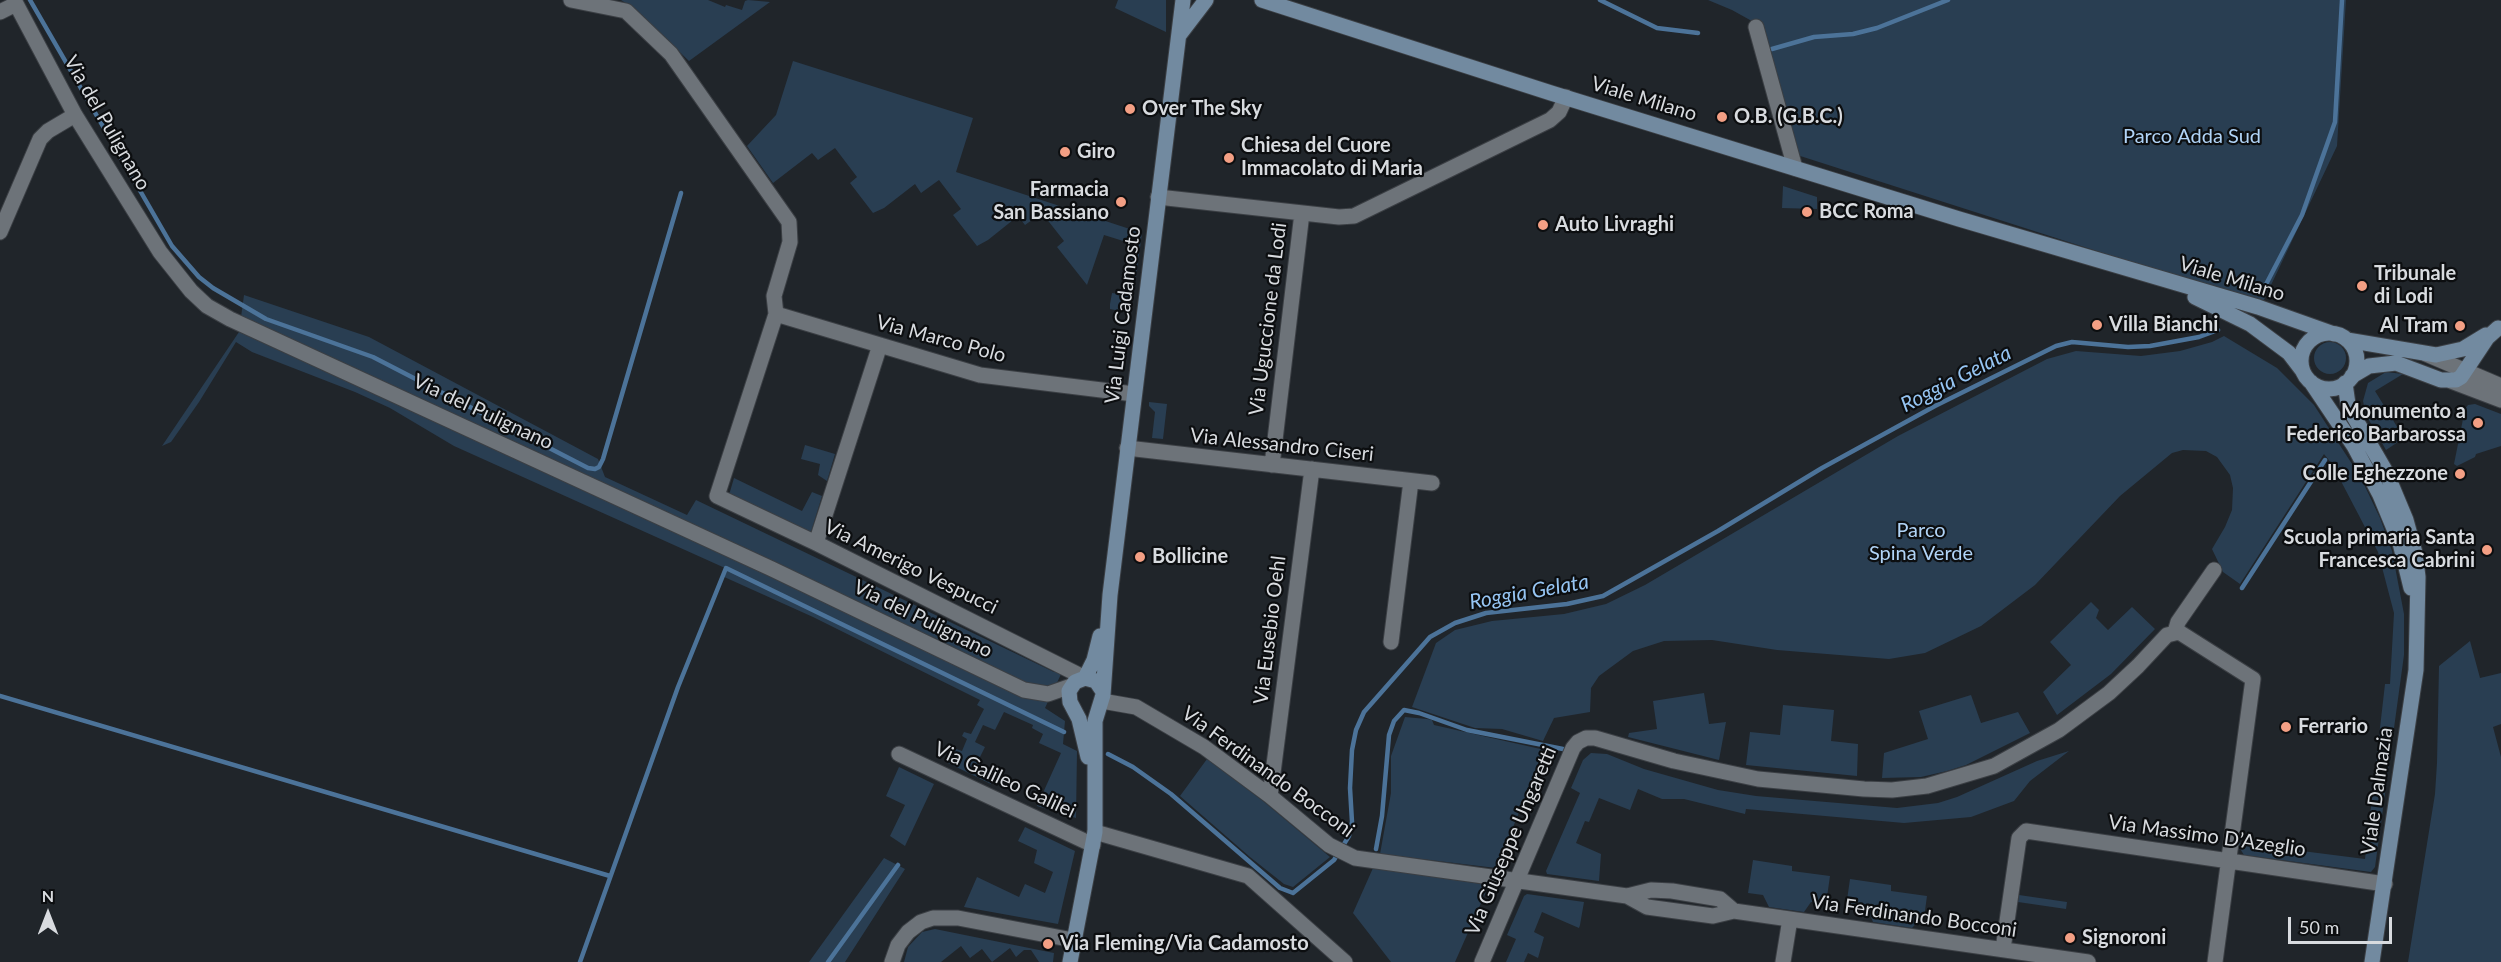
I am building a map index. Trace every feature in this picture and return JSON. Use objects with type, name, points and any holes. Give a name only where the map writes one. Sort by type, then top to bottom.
[{"type":"street","points":[[571,0],[621,8],[632,15],[678,63],[786,217],[791,235],[774,297],[776,314]]},
{"type":"street","name":"Via Luigi Cadamosto","points":[[1094,792],[1095,729],[1101,699],[1110,595],[1183,0]]},
{"type":"street","name":"Via Luigi Cadamosto","points":[[1178,39],[1188,21],[1206,0]]},
{"type":"street","name":"Viale Milano","points":[[1262,0],[1795,168],[2258,308],[2340,337],[2436,355],[2455,352],[2500,327]]},
{"type":"street","points":[[0,12],[15,2]]},
{"type":"street","name":"Via del Pulignano","points":[[15,2],[75,115],[173,271],[207,306],[230,319],[751,559],[1024,690],[1048,694],[1071,686]]},
{"type":"street","points":[[1756,27],[1795,168]]},
{"type":"street","points":[[1158,197],[1339,217],[1363,213],[1550,120],[1559,112],[1566,97]]},
{"type":"street","points":[[0,232],[40,139],[48,131],[75,115]]},
{"type":"street","name":"Via Uguccione da Lodi","points":[[1272,465],[1302,213]]},
{"type":"street","name":"Viale Milano","points":[[2117,266],[2207,302],[2250,324],[2289,353],[2307,376]]},
{"type":"street","name":"Via Marco Polo","points":[[776,314],[980,375],[1134,394]]},
{"type":"street","name":"Via Amerigo Vespucci","points":[[776,314],[717,496],[1085,678]]},
{"type":"street","points":[[2451,381],[2461,377],[2480,348],[2500,327]]},
{"type":"street","points":[[2348,380],[2356,358],[2352,345],[2340,337],[2319,335],[2307,343],[2301,356],[2307,376],[2324,388],[2331,389],[2348,380],[2369,366],[2396,363],[2501,400]]},
{"type":"street","points":[[816,543],[880,345]]},
{"type":"street","points":[[2480,348],[2477,368],[2486,380]]},
{"type":"street","points":[[2426,354],[2501,386]]},
{"type":"street","name":"Viale Dalmazia","points":[[2307,376],[2354,446],[2388,512],[2405,561],[2417,624]]},
{"type":"street","name":"Viale Dalmazia","points":[[2348,380],[2348,404],[2385,472],[2406,520],[2417,564],[2416,670],[2372,962]]},
{"type":"street","name":"Via Alessandro Ciseri","points":[[1127,448],[1432,483]]},
{"type":"street","name":"Via Eusebio Oehl","points":[[1270,796],[1312,469]]},
{"type":"street","points":[[1392,642],[1411,481]]},
{"type":"street","name":"Via Giuseppe Ungaretti","points":[[1482,962],[1573,748],[1578,742],[1586,738],[1595,738],[1674,761],[1758,779],[1870,790],[1927,786],[1994,765],[2059,730],[2109,693],[2163,638],[2175,632],[2178,622],[2214,570]]},
{"type":"street","name":"Via Luigi Cadamosto","points":[[1085,678],[1094,660],[1110,595]]},
{"type":"street","points":[[2175,632],[2182,633],[2253,679],[2215,962]]},
{"type":"street","points":[[1070,962],[1094,838],[1094,792],[1083,730],[1073,707],[1069,696],[1071,686],[1080,679],[1096,681],[1101,699],[1089,712],[1073,707]]},
{"type":"street","name":"Via Ferdinando Bocconi","points":[[1101,699],[1125,704],[1146,712],[1204,747],[1341,852],[1365,860],[1627,896],[1647,907],[1713,916],[1734,911],[2088,962]]},
{"type":"street","name":"Via Galileo Galilei","points":[[899,754],[1094,838],[1248,876],[1345,962]]},
{"type":"street","name":"Via Massimo D’Azeglio","points":[[2003,949],[2019,838],[2022,833],[2028,831],[2385,884]]},
{"type":"street","points":[[892,962],[898,945],[908,932],[921,922],[933,918],[958,918],[1073,940]]},
{"type":"street","points":[[1784,962],[1790,919]]},
{"type":"green space","points":[[621,0],[708,0],[725,7],[726,5],[742,10],[745,1],[748,0],[770,2],[689,61],[636,10]]},
{"type":"green space","points":[[1118,0],[1166,0],[1166,32],[1115,8]]},
{"type":"green space","name":"Parco Adda Sud","points":[[1708,0],[2346,0],[2337,146],[2262,304],[1794,154],[1759,25]]},
{"type":"green space","points":[[793,61],[973,118],[956,172],[1142,233],[1133,299],[1126,298],[1125,312],[1110,309],[1110,304],[1112,293],[1127,295],[1133,244],[1104,235],[1087,285],[1057,247],[1064,241],[1042,213],[1025,225],[1018,216],[977,246],[953,215],[961,209],[939,180],[921,193],[915,184],[884,208],[873,213],[850,183],[857,177],[835,148],[818,160],[812,153],[773,183],[747,146],[776,115]]},
{"type":"green space","points":[[1783,186],[1817,197],[1817,209],[1782,208]]},
{"type":"green space","points":[[244,295],[369,337],[598,459],[605,477],[687,515],[696,500],[1054,672],[1057,667],[1063,670],[1045,708],[1065,721],[1063,744],[1077,751],[1076,818],[1037,806],[1061,753],[1039,743],[1043,734],[1032,728],[1033,725],[1004,712],[995,730],[983,725],[975,742],[985,747],[977,763],[996,772],[991,784],[948,763],[956,749],[962,751],[967,739],[962,736],[964,732],[971,734],[984,709],[977,705],[980,700],[813,617],[722,576],[725,568],[454,446],[390,408],[252,352],[236,342],[171,442],[162,446],[239,332]]},
{"type":"green space","name":"Parco Spina Verde","points":[[2224,336],[2277,368],[2314,405],[2361,478],[2380,518],[2392,551],[2404,614],[2404,655],[2375,867],[2371,872],[2244,855],[2239,847],[2239,843],[2365,859],[2385,684],[2390,684],[2394,613],[2378,552],[2332,464],[2324,454],[2240,584],[2223,572],[2212,549],[2232,510],[2233,488],[2230,475],[2217,457],[2206,451],[2183,450],[2172,453],[2120,496],[2035,585],[1981,626],[1925,653],[1889,659],[1777,650],[1712,640],[1664,641],[1633,651],[1599,676],[1591,688],[1590,712],[1554,718],[1543,741],[1502,729],[1475,728],[1412,707],[1436,643],[1455,630],[1492,621],[1564,614],[1606,604],[1645,585],[1898,436],[2047,359],[2076,351],[2141,356],[2180,351],[2212,342]]},
{"type":"green space","points":[[2330,342],[2341,347],[2346,358],[2341,369],[2330,374],[2319,369],[2314,358],[2319,347]]},
{"type":"green space","points":[[2386,372],[2403,374],[2375,391],[2404,438],[2386,450],[2366,415],[2363,401],[2368,383]]},
{"type":"green space","points":[[1149,402],[1167,404],[1163,439],[1152,438],[1155,412],[1149,406]]},
{"type":"green space","points":[[2475,404],[2501,414],[2501,446],[2476,454],[2475,457],[2457,466],[2454,464],[2465,409],[2468,405]]},
{"type":"green space","points":[[805,445],[835,454],[827,481],[818,475],[820,464],[801,459]]},
{"type":"green space","points":[[734,478],[802,511],[812,492],[822,496],[811,532],[807,533],[729,495]]},
{"type":"green space","points":[[2091,602],[2099,610],[2096,618],[2108,630],[2132,607],[2155,629],[2111,674],[2057,715],[2043,692],[2071,665],[2050,642]]},
{"type":"green space","points":[[2470,641],[2480,678],[2501,673],[2501,724],[2493,727],[2501,757],[2501,962],[2408,962],[2435,794],[2439,666]]},
{"type":"green space","points":[[1704,693],[1709,724],[1726,722],[1719,760],[1628,737],[1629,733],[1657,729],[1653,701]]},
{"type":"green space","points":[[1971,695],[1981,723],[2018,712],[2030,733],[1966,765],[1947,771],[1921,777],[1882,778],[1884,753],[1928,739],[1919,711]]},
{"type":"green space","points":[[1783,705],[1834,710],[1831,741],[1858,744],[1857,776],[1746,765],[1750,732],[1780,735]]},
{"type":"green space","points":[[1405,717],[1432,720],[1434,725],[1545,750],[1496,868],[1380,854],[1391,793],[1391,756]]},
{"type":"green space","points":[[2069,751],[2030,781],[2014,801],[1971,817],[1904,823],[1746,809],[1745,814],[1684,799],[1662,799],[1638,789],[1630,810],[1599,798],[1589,822],[1585,821],[1576,843],[1601,854],[1599,881],[1547,874],[1546,871],[1580,793],[1571,788],[1583,760],[1591,753],[1607,754],[1644,769],[1718,790],[1756,796],[1897,808],[1938,803],[1957,797],[2037,761]]},
{"type":"green space","points":[[1207,759],[1263,801],[1330,857],[1293,887],[1284,884],[1250,857],[1180,796]]},
{"type":"green space","points":[[899,767],[934,784],[905,846],[890,836],[905,805],[886,796]]},
{"type":"green space","points":[[1025,827],[1075,851],[1058,924],[964,907],[977,877],[1019,897],[1025,884],[1045,893],[1053,872],[1034,863],[1037,850],[1018,841]]},
{"type":"green space","points":[[884,858],[905,869],[845,962],[809,962]]},
{"type":"green space","points":[[1753,860],[1792,866],[1792,871],[1830,876],[1826,904],[1811,902],[1804,912],[1769,907],[1763,895],[1748,893]]},
{"type":"green space","points":[[1373,868],[1489,885],[1455,962],[1391,962],[1353,913]]},
{"type":"green space","points":[[1850,879],[1891,885],[1891,891],[1927,896],[1924,918],[1921,918],[1912,928],[1873,922],[1868,910],[1846,907]]},
{"type":"green space","points":[[1527,894],[1584,902],[1580,925],[1579,928],[1542,912],[1534,932],[1544,937],[1538,958],[1528,953],[1524,962],[1506,962],[1516,939],[1507,935],[1524,896]]},
{"type":"green space","points":[[2019,895],[2067,902],[2066,909],[2018,902]]},
{"type":"green space","points":[[935,929],[1054,953],[1053,962],[1039,962],[1031,950],[1024,950],[1016,957],[1010,948],[992,962],[982,949],[970,958],[961,946],[941,962],[904,962],[908,947],[922,932]]},
{"type":"waterway","points":[[30,0],[172,246],[199,277],[213,288],[266,319],[373,357],[588,468],[599,467],[603,459],[681,193]]},
{"type":"waterway","points":[[1600,0],[1657,28],[1698,33]]},
{"type":"waterway","points":[[1772,49],[1814,37],[1853,34],[1877,28],[1948,0]]},
{"type":"waterway","name":"Roggia Gelata","points":[[2261,294],[2302,215],[2335,122],[2342,0]]},
{"type":"waterway","name":"Roggia Gelata","points":[[1108,754],[1133,767],[1171,794],[1280,888],[1293,893],[1334,860],[1349,836],[1352,822],[1350,788],[1352,750],[1356,730],[1364,712],[1430,637],[1455,623],[1486,613],[1567,604],[1603,596],[1718,531],[1822,468],[1935,406],[2056,346],[2072,342],[2128,347],[2150,346],[2199,337],[2218,330]]},
{"type":"waterway","points":[[2242,588],[2325,460]]},
{"type":"waterway","points":[[580,962],[678,687],[726,568],[1064,732]]},
{"type":"waterway","points":[[0,696],[610,876]]},
{"type":"waterway","points":[[1376,849],[1382,816],[1389,735],[1394,721],[1404,710],[1467,730],[1563,749]]},
{"type":"waterway","points":[[828,962],[898,865]]},
{"type":"place","name":"Over The Sky","points":[[1130,109]]},
{"type":"place","name":"O.B. (G.B.C.)","points":[[1722,117]]},
{"type":"place","name":"Giro","points":[[1065,152]]},
{"type":"place","name":"Chiesa del Cuore Immacolato di Maria","points":[[1229,158]]},
{"type":"place","name":"Farmacia San Bassiano","points":[[1121,202]]},
{"type":"place","name":"BCC Roma","points":[[1807,212]]},
{"type":"place","name":"Auto Livraghi","points":[[1543,225]]},
{"type":"place","name":"Tribunale di Lodi","points":[[2362,286]]},
{"type":"place","name":"Villa Bianchi","points":[[2097,325]]},
{"type":"place","name":"Al Tram","points":[[2460,326]]},
{"type":"place","name":"Monumento a Federico Barbarossa","points":[[2478,423]]},
{"type":"place","name":"Colle Eghezzone","points":[[2460,474]]},
{"type":"place","name":"Scuola primaria Santa Francesca Cabrini","points":[[2487,550]]},
{"type":"place","name":"Bollicine","points":[[1140,557]]},
{"type":"place","name":"Ferrario","points":[[2286,727]]},
{"type":"place","name":"Signoroni","points":[[2070,938]]},
{"type":"place","name":"Via Fleming/Via Cadamosto","points":[[1048,944]]}]
